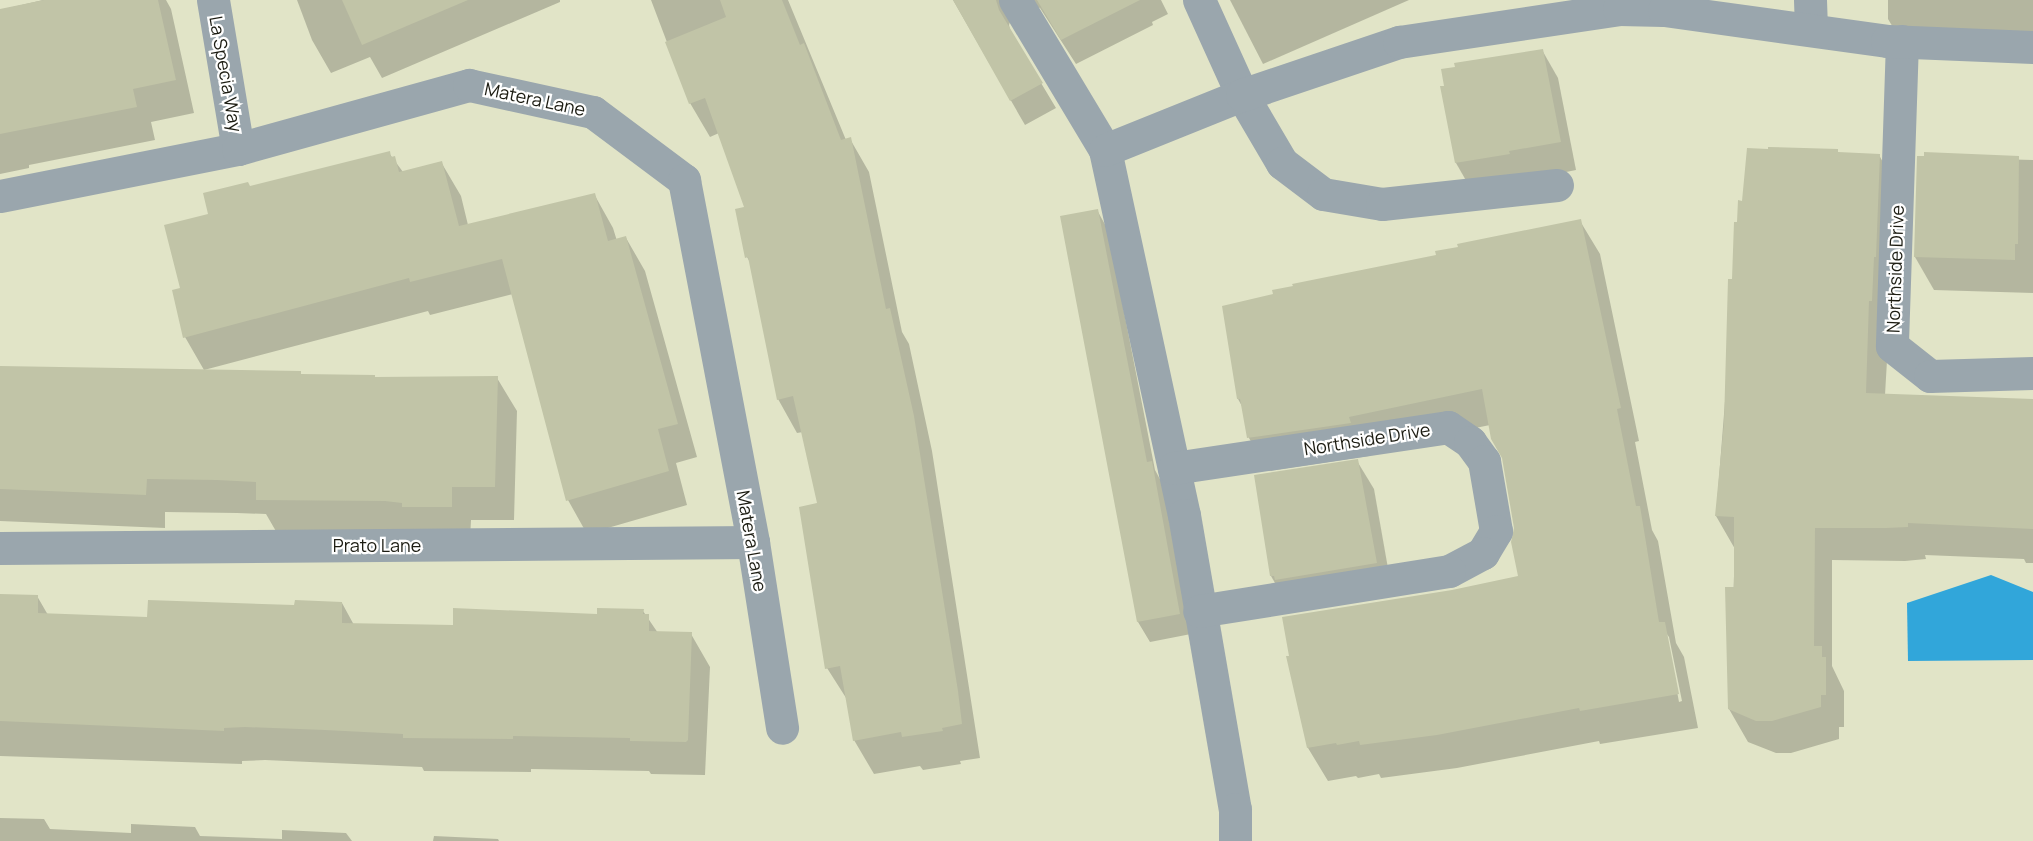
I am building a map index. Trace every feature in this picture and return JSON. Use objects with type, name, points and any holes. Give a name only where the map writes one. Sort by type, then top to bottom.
[{"type":"street","name":"La Specia Way","points":[[213,0],[238,149]]},
{"type":"street","points":[[1015,0],[1105,150],[1174,468],[1235,809],[1235,841]]},
{"type":"street","points":[[1199,0],[1242,94],[1282,163],[1323,194],[1382,204],[1557,185]]},
{"type":"street","points":[[1105,150],[1242,94],[1399,42],[1619,5],[1664,5],[1810,15],[1902,41],[2033,47]]},
{"type":"street","name":"Northside Drive","points":[[1902,41],[1892,346],[1930,376],[2033,373]]},
{"type":"street","name":"Matera Lane","points":[[0,196],[238,149],[469,85],[593,112],[684,180],[753,542],[782,728]]},
{"type":"street","name":"Northside Drive","points":[[1174,468],[1448,427],[1470,442],[1484,461],[1496,531],[1483,553],[1449,571],[1199,611]]},
{"type":"street","name":"Prato Lane","points":[[0,548],[753,542]]},
{"type":"water","points":[[1991,575],[2033,592],[2033,660],[1908,661],[1907,603]]},
{"type":"building","points":[[44,0],[158,0],[176,80],[133,89],[137,107],[0,134],[0,9]]},
{"type":"building","points":[[342,0],[468,0],[362,45]]},
{"type":"building","points":[[720,0],[782,0],[800,45],[804,43],[841,140],[851,137],[886,309],[890,308],[914,416],[958,691],[962,724],[942,728],[943,731],[902,737],[901,732],[853,741],[840,666],[825,669],[799,507],[817,503],[793,396],[777,400],[748,257],[745,258],[735,209],[744,207],[705,98],[689,104],[665,42],[726,17]]},
{"type":"building","points":[[953,0],[996,0],[999,10],[1043,83],[1010,101]]},
{"type":"building","points":[[1037,0],[1140,0],[1061,40]]},
{"type":"building","points":[[1543,49],[1561,142],[1509,151],[1510,154],[1455,163],[1440,86],[1444,86],[1441,69],[1455,67],[1454,63]]},
{"type":"building","points":[[1768,147],[1838,149],[1838,152],[1880,154],[1876,257],[1874,257],[1872,301],[1869,301],[1866,393],[2033,399],[2033,529],[1908,523],[1908,527],[1815,528],[1814,646],[1822,646],[1822,657],[1826,657],[1826,695],[1821,695],[1821,707],[1772,721],[1756,721],[1728,709],[1725,587],[1734,587],[1734,517],[1715,516],[1724,423],[1728,279],[1732,279],[1734,222],[1737,222],[1738,200],[1742,201],[1747,148],[1768,149]]},
{"type":"building","points":[[390,151],[391,157],[395,156],[399,172],[442,161],[459,226],[595,193],[608,241],[626,236],[678,424],[658,429],[669,471],[566,501],[502,259],[410,282],[409,278],[183,338],[172,290],[180,288],[164,225],[208,214],[203,193],[248,182],[250,186]]},
{"type":"building","points":[[1924,152],[2019,156],[2018,244],[2015,244],[2015,260],[1914,257],[1917,156],[1924,156]]},
{"type":"building","points":[[1098,209],[1147,462],[1152,461],[1180,614],[1137,622],[1060,216]]},
{"type":"building","points":[[1581,219],[1621,408],[1617,409],[1636,506],[1640,506],[1659,622],[1665,622],[1679,694],[1580,711],[1579,708],[1437,735],[1360,745],[1359,741],[1307,748],[1286,656],[1289,656],[1282,617],[1452,590],[1518,576],[1511,542],[1514,528],[1502,458],[1491,439],[1482,389],[1349,417],[1351,423],[1247,438],[1240,399],[1237,399],[1222,306],[1273,294],[1272,290],[1293,286],[1292,284],[1436,255],[1435,251],[1458,247],[1457,244]]},
{"type":"building","points":[[0,366],[301,371],[301,374],[375,375],[375,377],[498,376],[495,487],[452,487],[452,507],[402,507],[402,503],[385,501],[256,500],[256,482],[217,480],[147,479],[146,495],[0,489]]},
{"type":"building","points":[[1358,459],[1377,563],[1275,580],[1274,576],[1270,576],[1254,475]]},
{"type":"building","points":[[0,594],[38,595],[38,613],[147,617],[148,600],[294,605],[295,600],[342,602],[342,623],[453,625],[453,608],[597,614],[597,608],[644,609],[643,614],[649,614],[649,631],[692,632],[688,740],[686,742],[630,741],[630,738],[513,736],[513,739],[403,738],[403,734],[325,730],[245,727],[224,728],[224,731],[0,721]]}]
